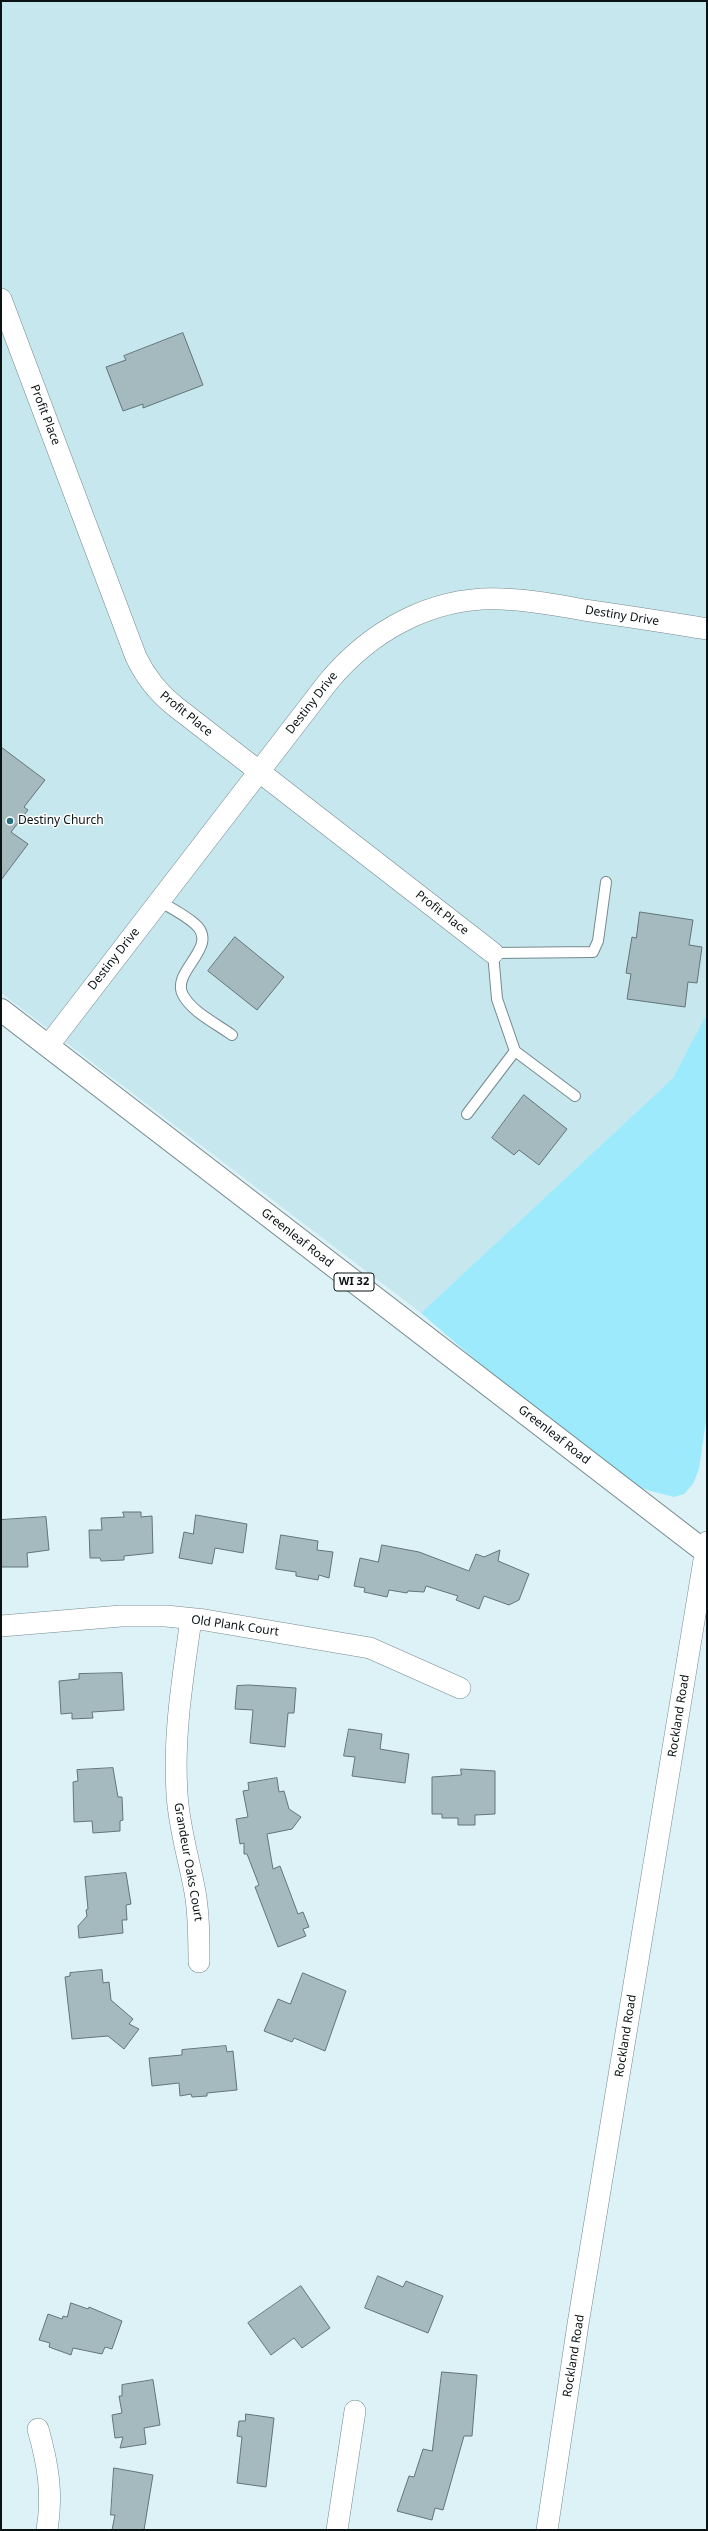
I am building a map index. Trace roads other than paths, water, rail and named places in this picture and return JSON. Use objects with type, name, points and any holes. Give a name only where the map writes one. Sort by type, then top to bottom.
[{"type":"main road","name":"Greenleaf Road","points":[[1,1010],[706,1549]]},
{"type":"street","name":"Profit Place","points":[[1,299],[5,323],[136,657],[147,678],[161,696],[493,952]]},
{"type":"street","name":"Destiny Drive","points":[[48,1046],[258,771],[328,682],[359,650],[399,622],[427,610],[467,600],[514,599],[707,629]]},
{"type":"street","name":"Rockland Road","points":[[547,2530],[578,2324],[706,1549]]},
{"type":"street","name":"Old Plank Court","points":[[1,1626],[121,1616],[191,1619],[370,1648],[460,1688]]},
{"type":"street","name":"Grandeur Oaks Court","points":[[191,1619],[176,1742],[177,1794],[183,1839],[195,1892],[199,1923],[199,1962]]},
{"type":"street","points":[[337,2530],[355,2411]]},
{"type":"street","points":[[38,2429],[47,2459],[50,2482],[50,2511],[47,2530]]},
{"type":"lane","points":[[575,1096],[515,1051],[497,999],[493,952],[593,952],[598,941],[606,882]]},
{"type":"lane","points":[[159,901],[196,924],[201,932],[202,946],[182,976],[182,993],[188,1003],[232,1035]]},
{"type":"lane","points":[[468,1114],[515,1051]]},
{"type":"place","name":"Destiny Church","points":[[10,821]]}]
